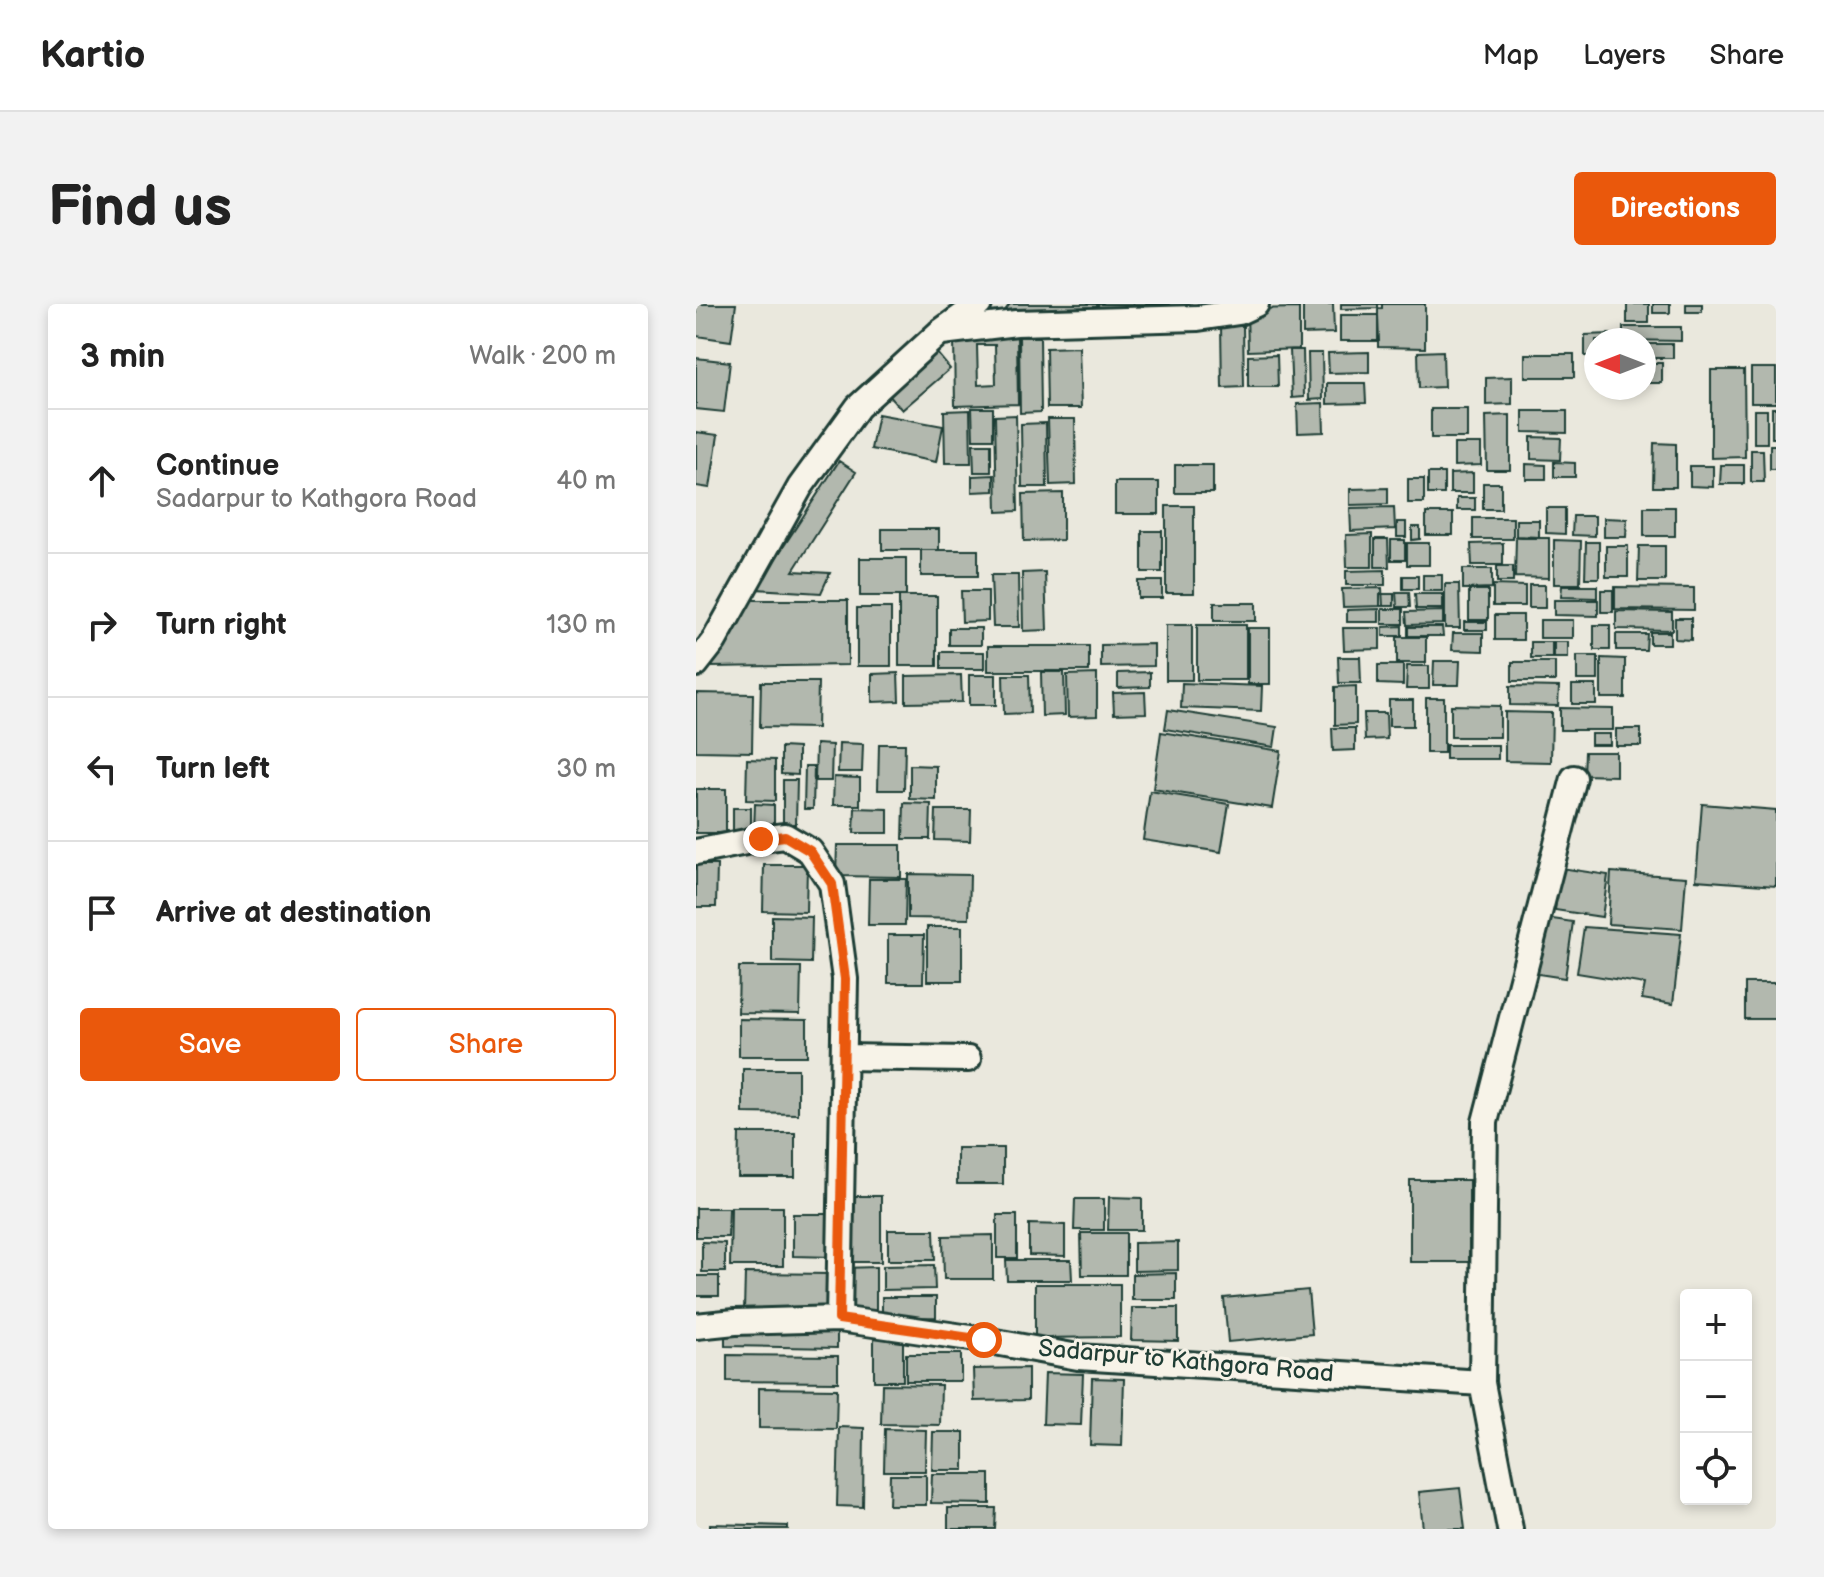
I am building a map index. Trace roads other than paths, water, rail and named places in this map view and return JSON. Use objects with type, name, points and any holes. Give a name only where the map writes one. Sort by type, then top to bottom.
[{"type":"street","points":[[696,664],[714,641],[800,487],[858,407],[939,333],[979,304]]},
{"type":"street","points":[[939,333],[1016,323],[1198,318],[1239,312],[1256,304]]},
{"type":"street","points":[[1510,1529],[1482,1383],[1485,1122],[1574,778]]},
{"type":"street","points":[[696,852],[785,836],[810,851],[832,884],[845,979],[839,1319]]},
{"type":"street","points":[[844,1057],[968,1059]]},
{"type":"street","name":"Sadarpur to Kathgora Road","points":[[696,1326],[839,1319],[1078,1357],[1482,1383]]}]
